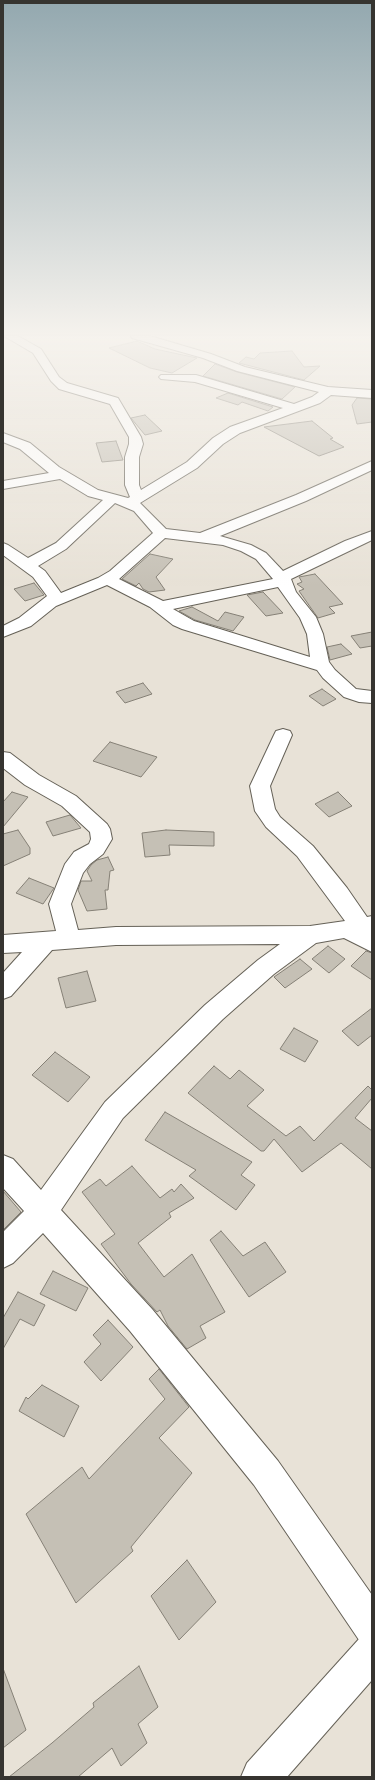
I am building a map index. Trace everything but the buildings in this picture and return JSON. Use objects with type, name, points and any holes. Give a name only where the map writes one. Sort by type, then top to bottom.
[{"type":"street","points":[[126,419],[135,437],[136,444],[132,457],[132,485],[134,501],[159,531],[162,533],[225,541],[246,548],[261,556],[282,580],[289,593],[308,617],[323,666],[329,674],[350,693],[359,696],[372,696]]},
{"type":"street","points":[[3,437],[25,446],[62,475],[93,493],[112,499],[134,501],[192,466],[218,441],[235,430],[262,419]]},
{"type":"street","points":[[201,538],[300,498],[372,465]]},
{"type":"street","points":[[3,485],[62,475]]},
{"type":"street","points":[[28,564],[61,546],[112,499]]},
{"type":"street","points":[[3,632],[25,622],[50,603],[108,579],[153,539],[162,533]]},
{"type":"street","points":[[160,607],[282,580],[350,544],[372,535]]},
{"type":"street","points":[[3,548],[28,564],[52,591],[55,596],[50,603]]},
{"type":"street","points":[[108,579],[160,607],[188,625],[323,666]]},
{"type":"street","points":[[3,944],[58,939],[188,935],[310,935],[363,931],[339,894],[305,851],[273,822],[265,811],[261,798],[260,786],[283,735]]},
{"type":"street","points":[[3,758],[32,780],[69,802],[100,829],[102,839],[96,849],[82,858],[73,870],[60,904],[58,939],[3,988]]},
{"type":"street","points":[[3,1253],[42,1213],[114,1110],[220,1007],[266,967],[310,935]]},
{"type":"street","points":[[3,1168],[140,1320],[266,1473],[372,1627]]},
{"type":"street","points":[[261,1777],[372,1652]]}]
